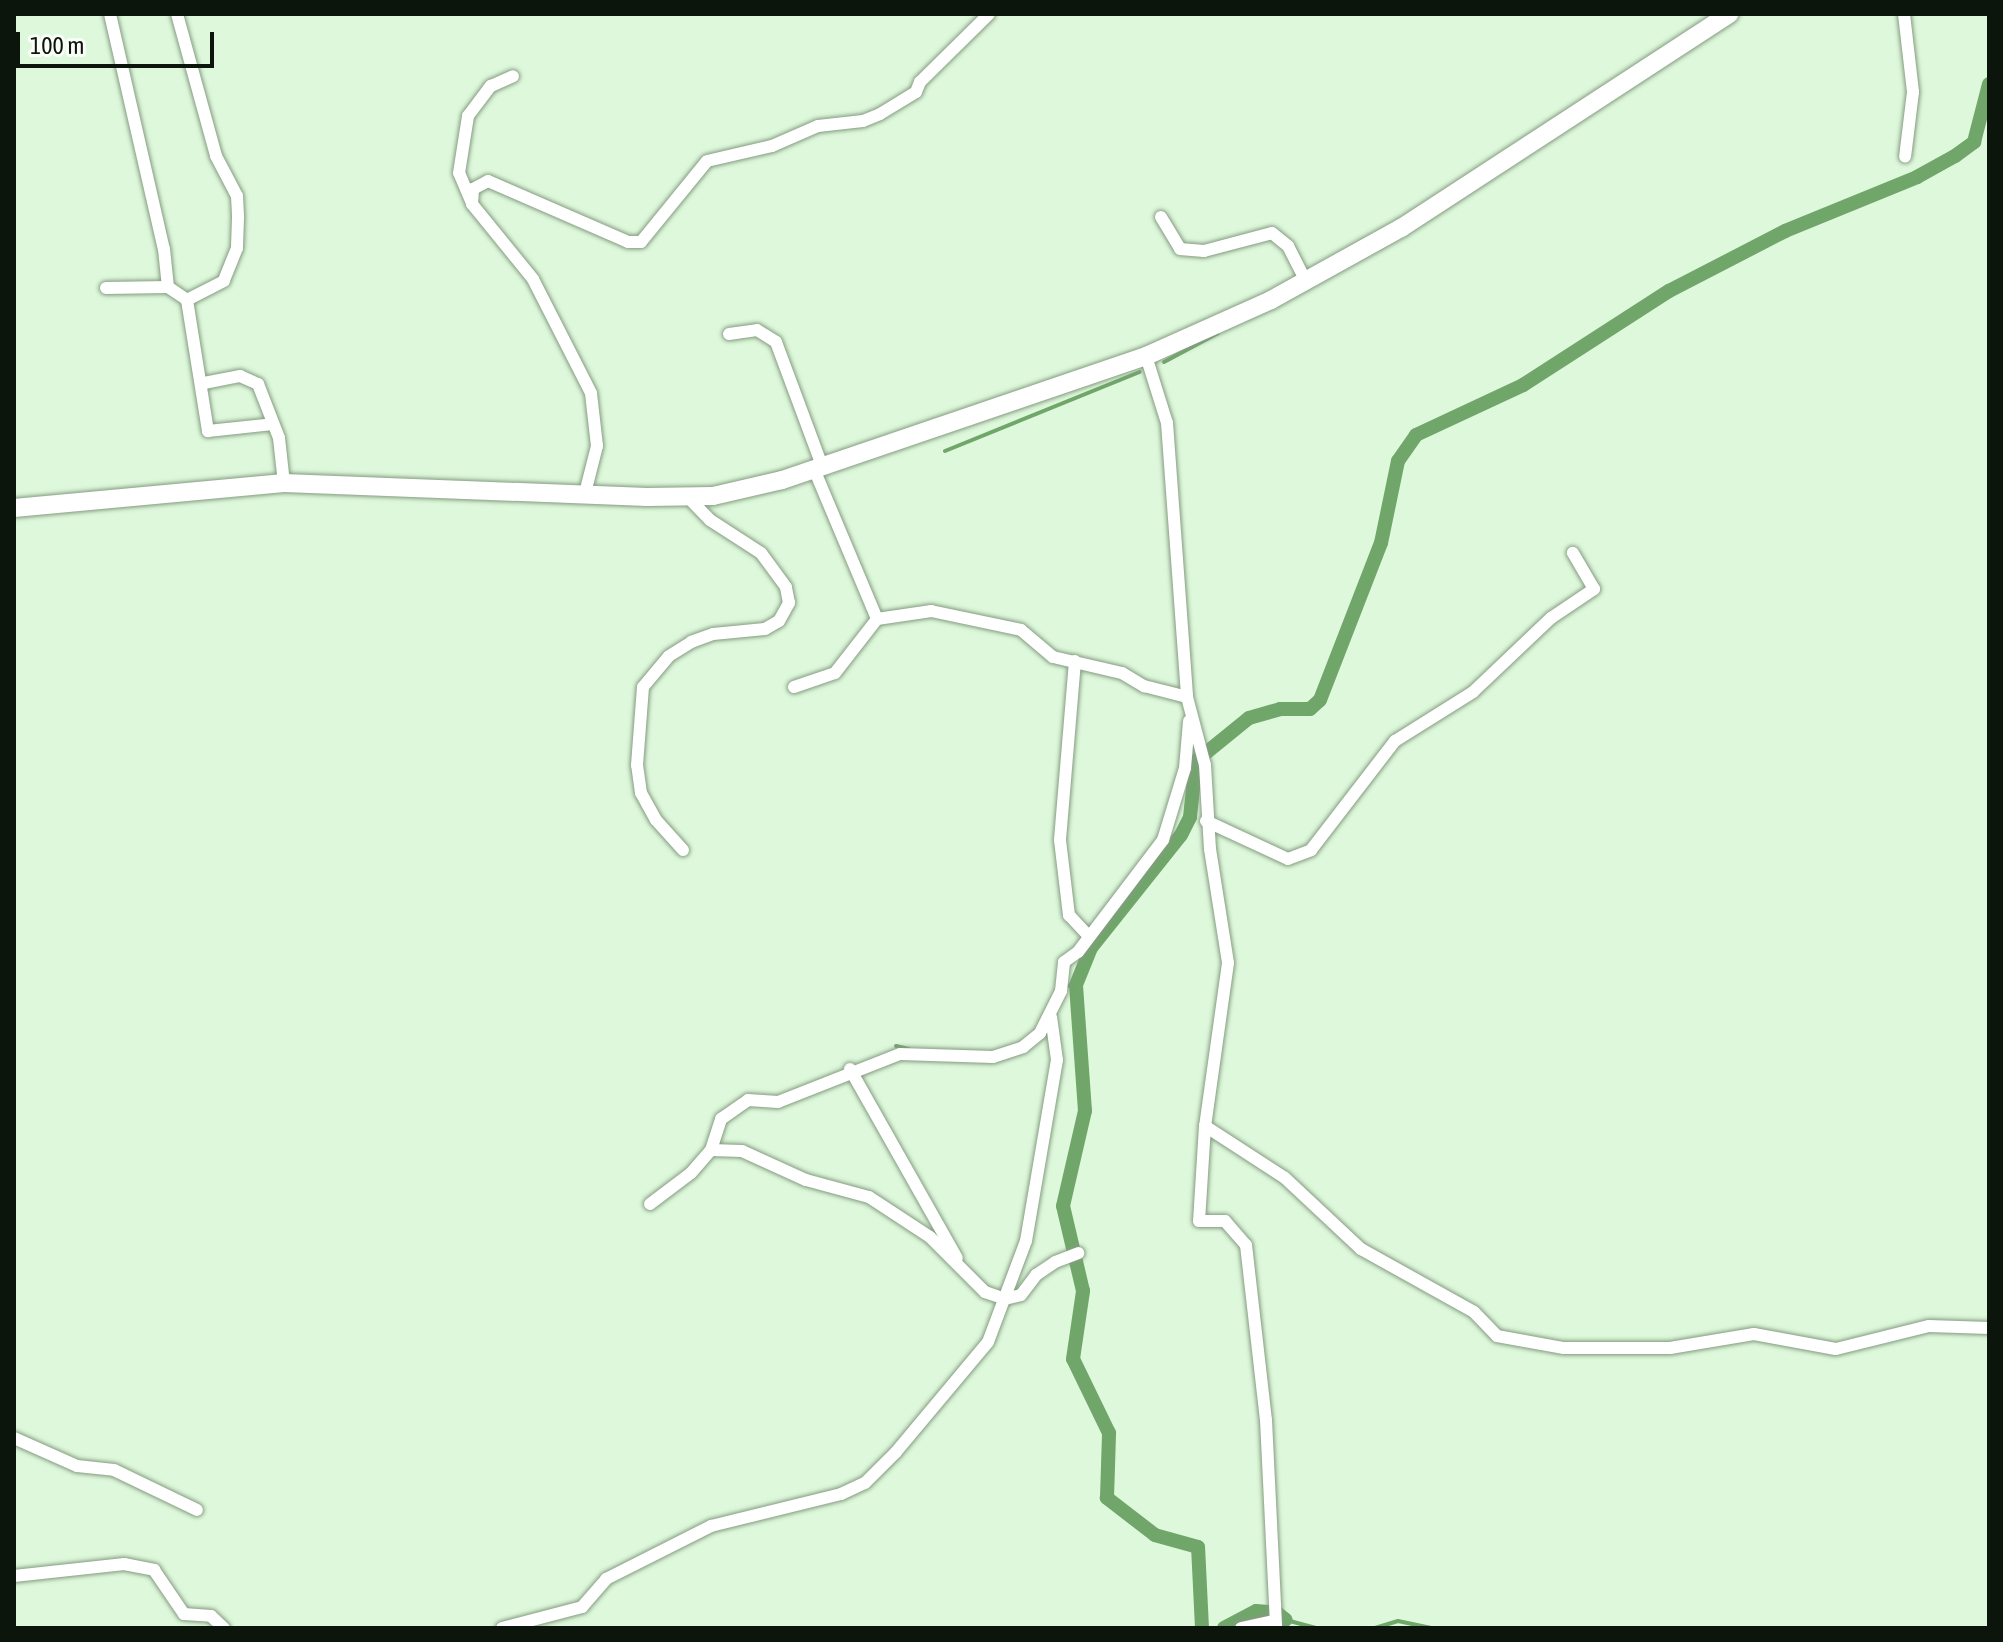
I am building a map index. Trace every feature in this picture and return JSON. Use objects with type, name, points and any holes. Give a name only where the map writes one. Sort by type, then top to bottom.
[{"type":"main road","points":[[14,508],[284,483],[584,497],[713,496],[818,468],[1146,356],[1306,281],[1401,228],[1729,14]]},
{"type":"street","points":[[110,14],[164,249],[168,287]]},
{"type":"street","points":[[177,14],[216,156],[237,196],[238,218],[237,248],[224,281],[187,300]]},
{"type":"street","points":[[472,204],[473,189],[488,181],[628,242],[641,242],[707,161],[772,146],[818,126],[880,114],[916,92],[920,82],[989,14]]},
{"type":"street","points":[[1904,14],[1913,92],[1905,157]]},
{"type":"street","points":[[513,76],[491,86],[468,116],[459,173],[472,204],[533,279],[591,393],[597,446],[584,497]]},
{"type":"street","points":[[1161,217],[1180,249],[1204,251],[1272,233],[1288,246],[1306,281]]},
{"type":"street","points":[[106,288],[168,287],[187,300],[204,383],[208,431],[273,424]]},
{"type":"street","points":[[729,334],[757,330],[776,342],[818,468],[877,619]]},
{"type":"street","points":[[1146,356],[1167,423],[1187,697],[1205,765],[1206,821],[1228,963],[1205,1126],[1199,1221],[1225,1221],[1246,1245],[1266,1420],[1274,1618],[1241,1628]]},
{"type":"street","points":[[204,383],[250,378],[273,424],[284,483]]},
{"type":"street","points":[[683,850],[656,820],[641,793],[637,765],[643,687],[669,656],[691,642],[713,634],[765,629],[779,621],[789,603],[786,587],[761,553],[710,520],[687,496]]},
{"type":"street","points":[[1206,821],[1288,859],[1311,850],[1395,741],[1473,692],[1551,618],[1594,589],[1573,553]]},
{"type":"street","points":[[794,687],[835,673],[877,619],[931,611],[1021,630],[1053,657],[1075,661],[1187,697]]},
{"type":"street","points":[[1075,661],[1060,840],[1069,915],[1087,934]]},
{"type":"street","points":[[650,1204],[691,1173],[711,1150],[721,1119],[748,1100],[778,1102],[850,1069],[900,1054],[993,1057],[1023,1047],[1051,1017],[1061,987],[1064,962],[1078,952],[1087,934],[1163,840],[1185,768],[1190,712]]},
{"type":"street","points":[[502,1628],[546,1621],[582,1607],[606,1579],[711,1526],[841,1494],[865,1483],[988,1342],[1026,1241],[1057,1060],[1051,1017]]},
{"type":"street","points":[[850,1069],[965,1271]]},
{"type":"street","points":[[1205,1126],[1285,1178],[1361,1249],[1474,1312],[1497,1336],[1564,1348],[1670,1348],[1754,1334],[1836,1349],[1929,1326],[1989,1328]]},
{"type":"street","points":[[711,1150],[742,1151],[806,1180],[869,1197],[930,1237],[985,1292],[1005,1299],[1021,1295],[1036,1275],[1072,1255]]},
{"type":"street","points":[[14,1438],[77,1466],[114,1470],[197,1510]]},
{"type":"street","points":[[14,1576],[124,1564],[154,1570],[184,1614],[211,1616],[224,1628]]},
{"type":"waterway","points":[[1202,1628],[1198,1547],[1155,1535],[1107,1498],[1109,1433],[1073,1359],[1083,1291],[1063,1206],[1085,1111],[1076,985],[1091,948],[1181,835],[1190,817],[1196,761],[1249,718],[1280,709],[1310,709],[1320,700],[1381,543],[1398,461],[1416,435],[1523,385],[1669,291],[1785,231],[1917,177],[1955,156],[1974,142],[1989,84]]},
{"type":"waterway","points":[[1164,362],[1218,333]]},
{"type":"waterway","points":[[945,451],[1140,372]]},
{"type":"waterway","points":[[1065,986],[1076,985]]},
{"type":"waterway","points":[[896,1046],[909,1049]]},
{"type":"waterway","points":[[1224,1628],[1256,1611],[1277,1613],[1286,1620]]},
{"type":"waterway","points":[[1286,1620],[1315,1628]]},
{"type":"waterway","points":[[1375,1628],[1398,1621],[1431,1628]]}]
